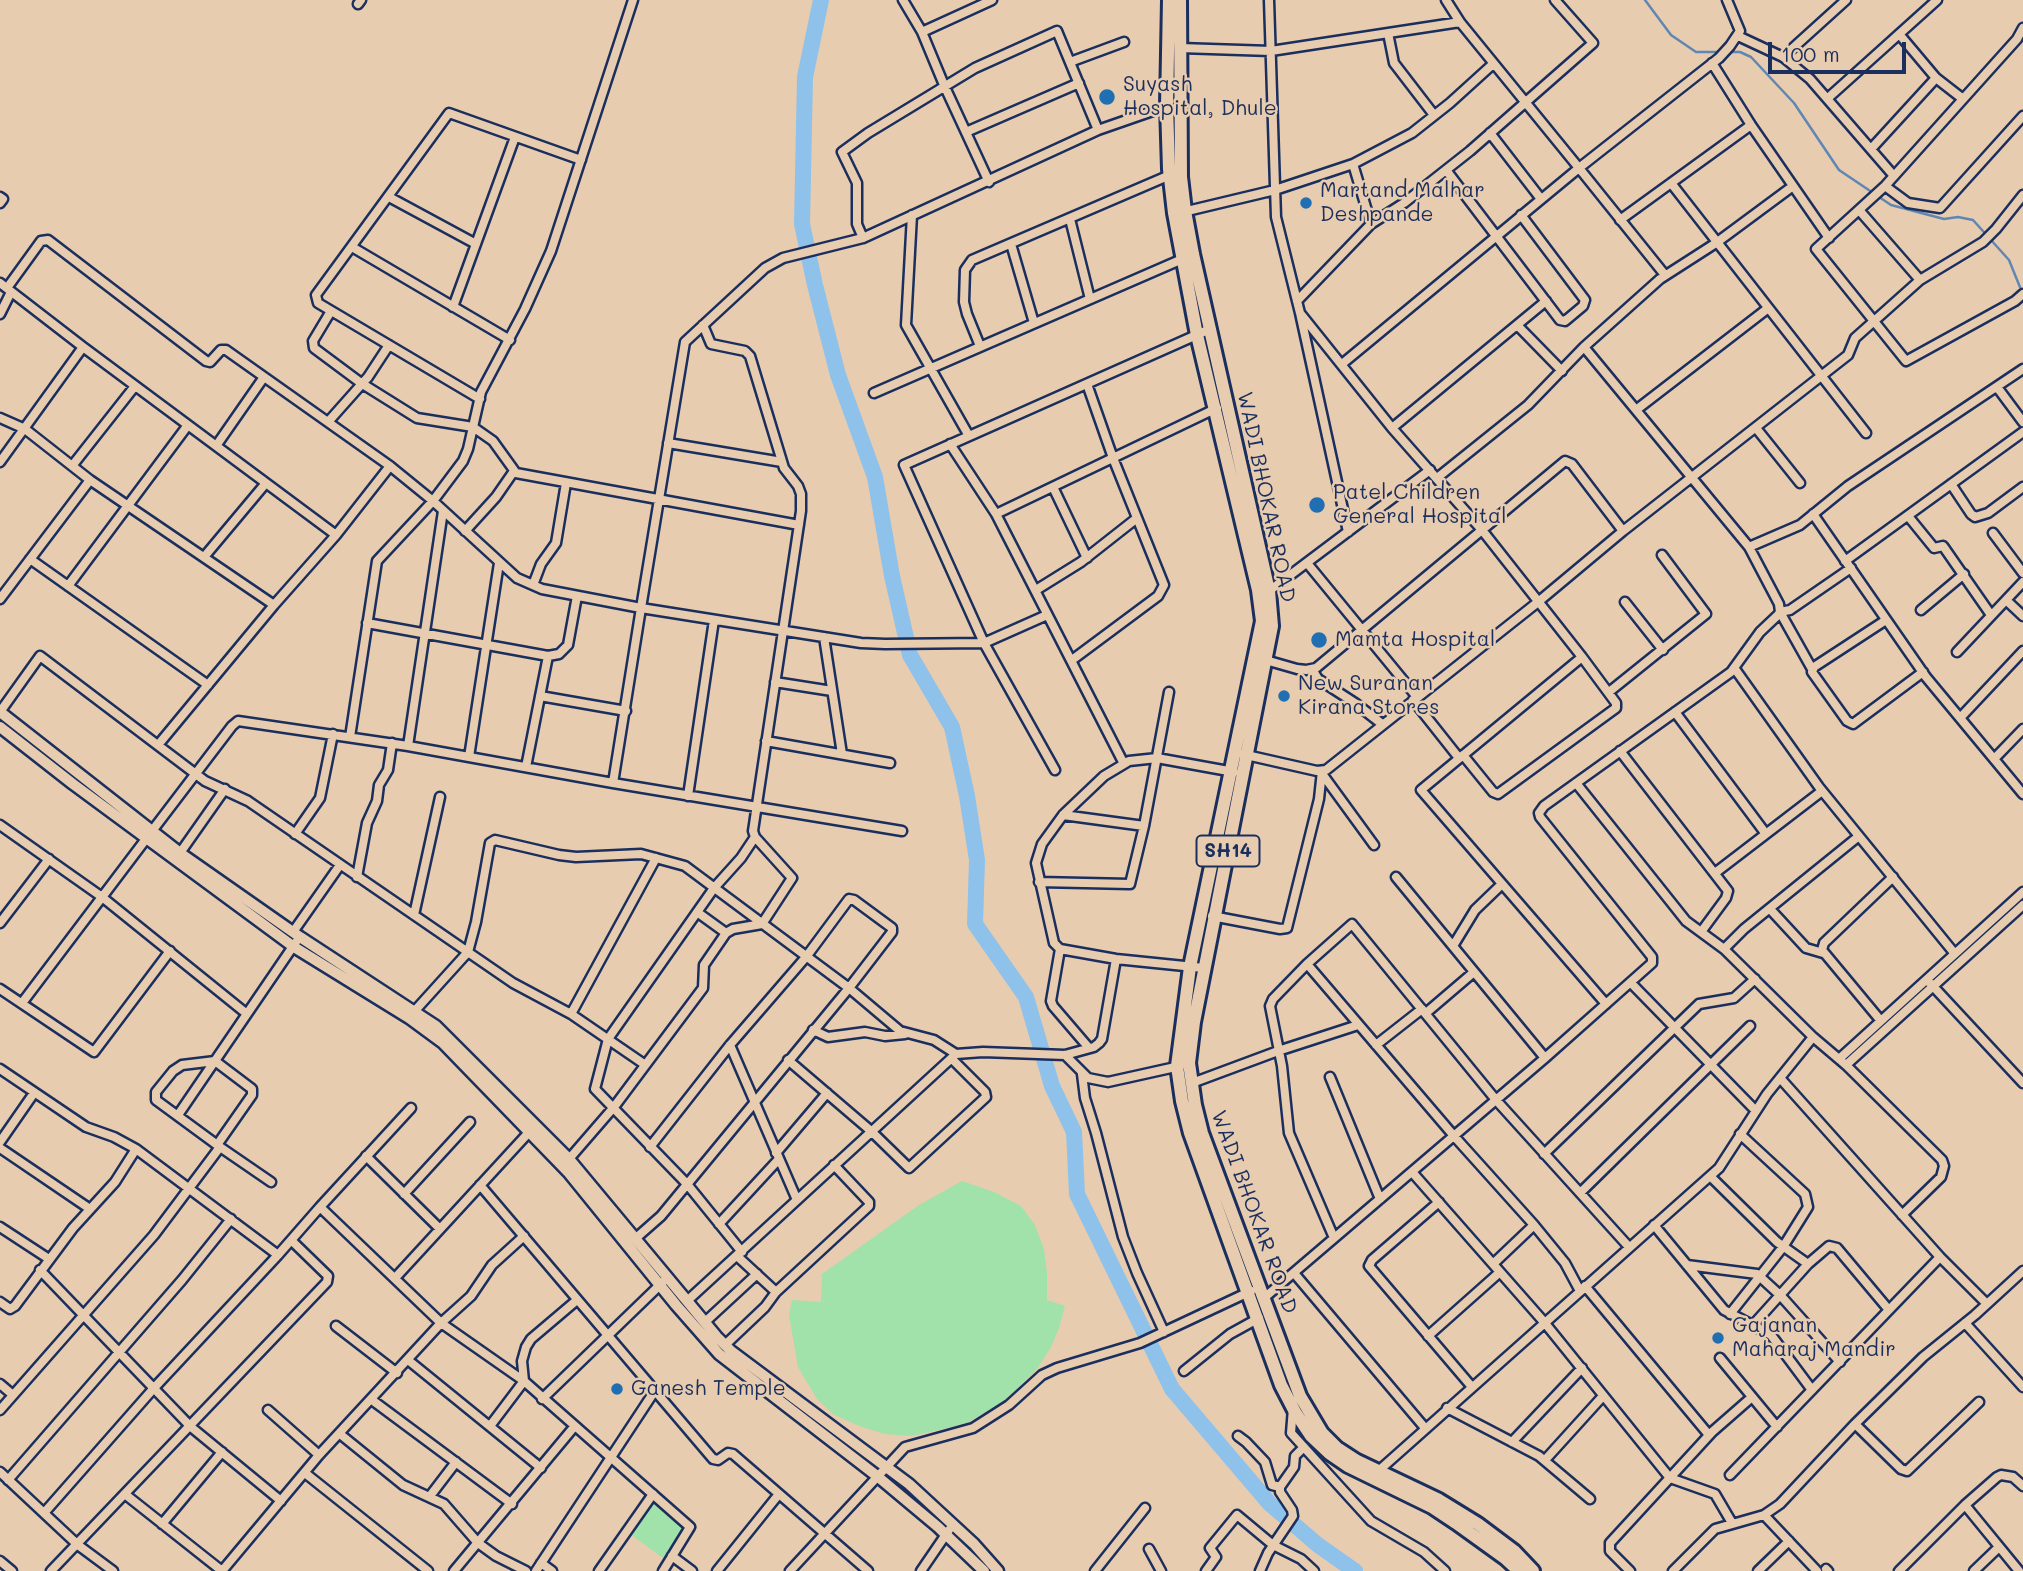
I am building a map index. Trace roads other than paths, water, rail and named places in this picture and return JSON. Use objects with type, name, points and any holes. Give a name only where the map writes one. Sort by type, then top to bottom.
[{"type":"main road","name":"WADI BHOKAR ROAD","points":[[1169,0],[1167,106],[1170,175],[1187,257],[1197,335],[1221,405],[1269,591],[1272,625],[1261,659],[1197,968],[1183,1065],[1182,1101],[1190,1133],[1281,1385],[1311,1436],[1329,1453],[1432,1507],[1480,1539],[1519,1571]]},
{"type":"main road","name":"WADI BHOKAR ROAD","points":[[1179,212],[1180,0]]},
{"type":"main road","name":"WADI BHOKAR ROAD","points":[[1187,257],[1210,329],[1221,405],[1260,601],[1261,659]]},
{"type":"main road","name":"WADI BHOKAR ROAD","points":[[1183,1065],[1192,1083],[1202,1133],[1300,1396],[1310,1416],[1337,1448],[1374,1475],[1439,1500],[1514,1551],[1533,1571]]},
{"type":"street","points":[[350,737],[377,561],[433,502],[463,461],[484,386],[510,340],[551,251],[633,0]]},
{"type":"street","points":[[903,0],[922,32],[989,182]]},
{"type":"street","points":[[922,32],[992,0]]},
{"type":"street","points":[[1269,0],[1276,217],[1348,532]]},
{"type":"street","points":[[1446,0],[1460,22],[1524,103],[1665,275]]},
{"type":"street","points":[[1297,302],[1371,224],[1404,204],[1446,170],[1592,43],[1555,0]]},
{"type":"street","points":[[1342,364],[1521,215],[1716,60],[1740,31],[1727,0]]},
{"type":"street","points":[[1783,57],[1846,0]]},
{"type":"street","points":[[1828,98],[1937,0]]},
{"type":"street","points":[[1180,48],[1271,51],[1460,22]]},
{"type":"street","points":[[2023,28],[1884,187],[1816,249],[1906,361],[2023,294]]},
{"type":"street","points":[[863,238],[857,223],[857,183],[842,152],[860,138],[975,68],[1057,31],[1098,130]]},
{"type":"street","points":[[1388,33],[1394,63],[1434,115]]},
{"type":"street","points":[[1899,34],[1936,78],[1963,99]]},
{"type":"street","points":[[1738,36],[1783,57],[1810,79],[1894,176]]},
{"type":"street","points":[[1070,62],[1124,42]]},
{"type":"street","points":[[1716,60],[1751,125],[1829,237]]},
{"type":"street","points":[[1179,212],[1275,190],[1353,164],[1412,133],[1493,64]]},
{"type":"street","points":[[1871,149],[1936,78]]},
{"type":"street","points":[[966,132],[1079,83]]},
{"type":"street","points":[[612,783],[626,711],[683,344],[765,268],[783,258],[863,238],[1098,130],[1167,106]]},
{"type":"street","points":[[480,399],[318,303],[316,298],[449,113],[581,160]]},
{"type":"street","points":[[1884,187],[1908,204],[1940,208],[2023,116]]},
{"type":"street","points":[[1620,220],[1751,125]]},
{"type":"street","points":[[1490,133],[1541,199]]},
{"type":"street","points":[[453,307],[515,137]]},
{"type":"street","points":[[1353,164],[1371,224]]},
{"type":"street","points":[[1446,170],[1495,237],[1563,321],[1585,303],[1521,215]]},
{"type":"street","points":[[980,346],[964,302],[965,270],[972,260],[1170,175]]},
{"type":"street","points":[[1671,183],[1866,433]]},
{"type":"street","points":[[1437,478],[1528,405],[1584,347],[1665,275],[1716,243],[1793,186]]},
{"type":"street","points":[[1208,915],[1280,929],[1287,928],[1319,799],[1322,773],[1623,531],[1848,355],[1855,338],[1920,280],[1983,242],[2023,195]]},
{"type":"street","points":[[0,197],[3,198],[0,203]]},
{"type":"street","points":[[389,197],[476,244]]},
{"type":"street","points":[[1859,210],[1920,280]]},
{"type":"street","points":[[912,215],[906,325],[969,436]]},
{"type":"street","points":[[1070,219],[1090,299]]},
{"type":"street","points":[[0,314],[6,288],[41,240],[48,240],[206,361],[210,362],[226,350],[328,422],[390,466],[517,578],[542,589],[713,620],[885,644],[984,643],[1047,615]]},
{"type":"street","points":[[1011,244],[1034,323]]},
{"type":"street","points":[[352,247],[510,340]]},
{"type":"street","points":[[874,393],[1187,257]]},
{"type":"street","points":[[6,288],[336,534]]},
{"type":"street","points":[[1392,428],[1546,301]]},
{"type":"street","points":[[1636,410],[1767,309]]},
{"type":"street","points":[[331,311],[313,341],[313,348],[361,383],[422,421],[473,427],[493,441],[519,474],[799,525]]},
{"type":"street","points":[[1300,313],[1392,428],[1482,530],[1609,692],[1616,708],[1498,794],[1493,792],[1461,757],[1307,563]]},
{"type":"street","points":[[569,1159],[614,1107],[703,988],[704,965],[726,933],[762,923],[793,878],[755,838],[753,831],[799,525],[801,494],[782,462],[748,353],[711,344],[703,325]]},
{"type":"street","points":[[1517,325],[1562,371]]},
{"type":"street","points":[[1055,770],[984,643],[904,465],[1210,329]]},
{"type":"street","points":[[328,422],[389,345]]},
{"type":"street","points":[[0,462],[83,347]]},
{"type":"street","points":[[1584,347],[1749,547],[1812,670],[1847,721],[1853,724],[1923,673]]},
{"type":"street","points":[[1749,547],[1794,528],[1848,486],[2023,369]]},
{"type":"street","points":[[216,446],[264,377]]},
{"type":"street","points":[[1072,660],[1163,591],[1164,585],[1113,458],[1087,384]]},
{"type":"street","points":[[72,466],[135,386]]},
{"type":"street","points":[[1997,387],[2023,422]]},
{"type":"street","points":[[996,514],[1221,405]]},
{"type":"street","points":[[0,418],[25,429],[90,480],[274,605]]},
{"type":"street","points":[[68,586],[188,425]]},
{"type":"street","points":[[1756,428],[1800,483]]},
{"type":"street","points":[[790,1571],[905,1447],[973,1428],[1009,1405],[1042,1376],[1057,1368],[1140,1343],[1247,1293],[1262,1292],[1294,1273],[1631,983],[1652,963],[1652,957],[1539,813],[1544,806],[1735,669],[1760,632],[1780,612],[1790,610],[1908,516],[2023,432]]},
{"type":"street","points":[[668,443],[782,462]]},
{"type":"street","points":[[950,444],[996,514],[1124,764]]},
{"type":"street","points":[[1261,659],[1297,669],[1312,669],[1363,631],[1565,461],[1572,464],[1623,531]]},
{"type":"street","points":[[158,744],[336,534],[390,466]]},
{"type":"street","points":[[1269,591],[1430,470]]},
{"type":"street","points":[[465,531],[496,497],[514,471]]},
{"type":"street","points":[[0,599],[90,480]]},
{"type":"street","points":[[204,558],[266,483]]},
{"type":"street","points":[[533,585],[541,564],[556,543],[566,483]]},
{"type":"street","points":[[1951,484],[1970,514],[1975,517],[1988,513],[2023,487]]},
{"type":"street","points":[[1053,487],[1087,558]]},
{"type":"street","points":[[408,746],[443,511]]},
{"type":"street","points":[[1813,514],[1923,673],[2023,793]]},
{"type":"street","points":[[1908,516],[1934,548],[1943,546],[1992,615]]},
{"type":"street","points":[[1036,590],[1087,558],[1137,518]]},
{"type":"street","points":[[1993,533],[2023,573]]},
{"type":"street","points":[[1609,692],[1706,614],[1662,555]]},
{"type":"street","points":[[30,559],[208,684]]},
{"type":"street","points":[[469,757],[499,563]]},
{"type":"street","points":[[1921,610],[1964,574]]},
{"type":"street","points":[[1956,652],[2023,582]]},
{"type":"street","points":[[367,623],[548,656],[559,654],[568,645],[576,596]]},
{"type":"street","points":[[2006,600],[2023,616]]},
{"type":"street","points":[[1625,603],[1663,650]]},
{"type":"street","points":[[688,796],[713,620]]},
{"type":"street","points":[[1812,670],[1886,620]]},
{"type":"street","points":[[824,637],[842,754]]},
{"type":"street","points":[[1960,718],[2023,651]]},
{"type":"street","points":[[412,1014],[294,947],[149,834],[0,712],[40,656],[205,781],[248,801],[513,983],[571,1014],[644,1064]]},
{"type":"street","points":[[526,767],[548,656]]},
{"type":"street","points":[[1582,657],[1421,790],[1606,1004]]},
{"type":"street","points":[[1312,669],[1318,679],[1382,724]]},
{"type":"street","points":[[1735,669],[1822,791],[1955,954]]},
{"type":"street","points":[[775,682],[832,691]]},
{"type":"street","points":[[1039,882],[1130,884],[1144,826],[1169,692]]},
{"type":"street","points":[[540,696],[626,711]]},
{"type":"street","points":[[1675,712],[1766,834]]},
{"type":"street","points":[[22,1003],[238,721],[391,743],[902,831]]},
{"type":"street","points":[[0,727],[149,834],[461,1049],[533,1128],[664,1282],[725,1359],[877,1476],[946,1534],[979,1569],[984,1555]]},
{"type":"street","points":[[1994,759],[2023,729]]},
{"type":"street","points":[[295,834],[320,798],[332,734]]},
{"type":"street","points":[[766,741],[890,763]]},
{"type":"street","points":[[357,877],[367,823],[377,801],[379,785],[388,770],[391,743]]},
{"type":"street","points":[[1620,751],[1726,888],[1728,895],[1701,932]]},
{"type":"street","points":[[1242,754],[1322,773],[1374,845]]},
{"type":"street","points":[[1197,968],[1116,959],[1060,949],[1054,943],[1036,863],[1042,844],[1063,816],[1104,776],[1129,761],[1157,758],[1238,773]]},
{"type":"street","points":[[1576,783],[1686,921],[1724,949],[1942,1160],[1944,1166],[1941,1177],[1902,1215]]},
{"type":"street","points":[[180,853],[225,789]]},
{"type":"street","points":[[1715,873],[1822,791]]},
{"type":"street","points":[[414,915],[440,797]]},
{"type":"street","points":[[1063,816],[1144,826]]},
{"type":"street","points":[[0,825],[102,897],[247,1014]]},
{"type":"street","points":[[1724,949],[1744,929],[1859,836]]},
{"type":"street","points":[[755,838],[714,888],[608,1039],[595,1089],[687,1184],[740,1254],[776,1293]]},
{"type":"street","points":[[412,1014],[468,952],[492,841],[576,857],[641,854],[685,866],[849,988],[905,1034]]},
{"type":"street","points":[[571,1014],[656,858]]},
{"type":"street","points":[[0,923],[50,859]]},
{"type":"street","points":[[178,1115],[294,947],[297,935],[340,865]]},
{"type":"street","points":[[1396,877],[1545,1058]]},
{"type":"street","points":[[1822,953],[1825,943],[1893,877]]},
{"type":"street","points":[[1453,946],[1475,910],[1502,884]]},
{"type":"street","points":[[1843,1062],[1930,983],[1955,954],[2023,892]]},
{"type":"street","points":[[636,1238],[661,1216],[753,1101],[849,988],[893,930],[853,900],[849,900],[806,957],[730,1045],[650,1147]]},
{"type":"street","points":[[1843,1062],[1881,1021],[2023,905]]},
{"type":"street","points":[[1770,909],[1806,948],[1822,953],[1881,1021]]},
{"type":"street","points":[[697,912],[726,933]]},
{"type":"street","points":[[1334,1238],[1289,1133],[1282,1066],[1271,1003],[1307,964],[1352,924],[1496,1100],[1629,1247]]},
{"type":"street","points":[[1060,949],[1051,1001],[1089,1048]]},
{"type":"street","points":[[0,989],[94,1052],[170,951]]},
{"type":"street","points":[[687,1301],[954,1056],[983,1052],[1063,1055],[1089,1048],[1102,1040],[1116,959]]},
{"type":"street","points":[[1307,964],[1534,1225],[1583,1288],[1709,1435]]},
{"type":"street","points":[[1376,1045],[1475,972]]},
{"type":"street","points":[[1544,1154],[1699,1004],[1734,998],[1755,979]]},
{"type":"street","points":[[1631,983],[1756,1111]]},
{"type":"street","points":[[1930,983],[2023,1083]]},
{"type":"street","points":[[1192,1083],[1359,1025]]},
{"type":"street","points":[[1580,1193],[1751,1026]]},
{"type":"street","points":[[788,1060],[871,1131],[906,1166],[912,1167],[986,1097],[985,1092],[954,1056],[934,1040],[905,1034],[884,1036],[865,1032],[828,1037],[813,1030]]},
{"type":"street","points":[[1374,1475],[1719,1168],[1756,1111],[1813,1037]]},
{"type":"street","points":[[730,1045],[797,1200]]},
{"type":"street","points":[[1063,1055],[1088,1078],[1108,1082],[1183,1065]]},
{"type":"street","points":[[0,1410],[154,1236],[189,1189],[218,1146],[253,1091],[215,1061],[182,1065],[173,1071],[156,1092],[156,1100],[218,1146],[271,1182]]},
{"type":"street","points":[[0,1069],[86,1126],[114,1137],[136,1150],[278,1255]]},
{"type":"street","points":[[1082,1074],[1085,1098],[1097,1133],[1123,1237],[1164,1332]]},
{"type":"street","points":[[1330,1077],[1380,1199]]},
{"type":"street","points":[[1780,1078],[1940,1257],[1987,1304]]},
{"type":"street","points":[[34,1093],[0,1145],[90,1209]]},
{"type":"street","points":[[719,1224],[827,1093]]},
{"type":"street","points":[[44,1513],[154,1388],[292,1241],[411,1108]]},
{"type":"street","points":[[404,1194],[470,1122]]},
{"type":"street","points":[[533,1128],[569,1159],[636,1238],[664,1282]]},
{"type":"street","points":[[395,1278],[533,1128]]},
{"type":"street","points":[[1730,1314],[1783,1247],[1807,1212],[1809,1202],[1805,1194],[1740,1134]]},
{"type":"street","points":[[0,1302],[12,1308],[48,1259],[116,1182],[136,1150]]},
{"type":"street","points":[[366,1156],[440,1229]]},
{"type":"street","points":[[725,1345],[869,1206],[869,1202],[835,1165]]},
{"type":"street","points":[[1412,1172],[1544,1322],[1670,1478],[1715,1494],[1732,1523]]},
{"type":"street","points":[[1710,1176],[1783,1247],[1808,1264]]},
{"type":"street","points":[[480,1185],[713,1458],[718,1460],[730,1453],[868,1571]]},
{"type":"street","points":[[1439,1202],[1372,1260],[1369,1266],[1472,1387]]},
{"type":"street","points":[[320,1207],[441,1323],[524,1381],[690,1527],[663,1571]]},
{"type":"street","points":[[8,1480],[182,1280],[230,1219]]},
{"type":"street","points":[[1493,1264],[1534,1225]]},
{"type":"street","points":[[1654,1225],[1730,1314],[1771,1335],[1812,1390]]},
{"type":"street","points":[[0,1227],[48,1259]]},
{"type":"street","points":[[126,1495],[222,1571],[319,1455],[441,1323],[471,1296],[492,1265],[524,1236]]},
{"type":"street","points":[[51,1571],[327,1282],[328,1276],[292,1241]]},
{"type":"street","points":[[1753,1325],[1808,1264],[1826,1247],[1834,1246],[1889,1311]]},
{"type":"street","points":[[1730,1475],[1940,1257]]},
{"type":"street","points":[[1687,1265],[1755,1273],[1760,1276],[1840,1363]]},
{"type":"street","points":[[40,1270],[191,1427],[281,1501]]},
{"type":"street","points":[[1673,1571],[1715,1529],[1764,1515],[1780,1504],[1923,1357],[2023,1271]]},
{"type":"street","points":[[1428,1336],[1500,1272]]},
{"type":"street","points":[[1294,1273],[1425,1427]]},
{"type":"street","points":[[705,1322],[757,1274]]},
{"type":"street","points":[[542,1399],[664,1282]]},
{"type":"street","points":[[673,1293],[687,1301],[725,1345],[887,1466],[953,1525],[998,1571]]},
{"type":"street","points":[[490,1426],[524,1381],[522,1361],[531,1339],[577,1300]]},
{"type":"street","points":[[1184,1371],[1230,1334],[1259,1318]]},
{"type":"street","points":[[1965,1322],[2023,1387]]},
{"type":"street","points":[[336,1326],[397,1373]]},
{"type":"street","points":[[1720,1358],[1777,1427]]},
{"type":"street","points":[[408,1360],[541,1468]]},
{"type":"street","points":[[1512,1441],[1581,1368]]},
{"type":"street","points":[[0,1384],[13,1395]]},
{"type":"street","points":[[552,1571],[538,1567],[654,1392]]},
{"type":"street","points":[[1545,1460],[1603,1396]]},
{"type":"street","points":[[1630,1571],[1610,1551],[1610,1543],[1709,1435],[1752,1397]]},
{"type":"street","points":[[372,1400],[512,1504]]},
{"type":"street","points":[[1855,1424],[1901,1469],[1907,1471],[1979,1402]]},
{"type":"street","points":[[1293,1408],[1290,1430],[1371,1521],[1424,1552],[1445,1571]]},
{"type":"street","points":[[1447,1408],[1545,1460],[1590,1499]]},
{"type":"street","points":[[268,1410],[319,1455]]},
{"type":"street","points":[[454,1571],[575,1427]]},
{"type":"street","points":[[340,1434],[403,1485],[430,1496],[452,1512],[478,1543],[496,1556],[526,1571]]},
{"type":"street","points":[[1238,1436],[1265,1462],[1272,1485],[1280,1487]]},
{"type":"street","points":[[1260,1571],[1273,1544],[1293,1516],[1280,1487],[1294,1467],[1295,1456],[1304,1447]]},
{"type":"street","points":[[162,1524],[222,1452]]},
{"type":"street","points":[[430,1496],[456,1462]]},
{"type":"street","points":[[0,1472],[78,1545],[113,1571]]},
{"type":"street","points":[[305,1473],[428,1571]]},
{"type":"street","points":[[1899,1571],[1965,1505],[2001,1475],[2013,1477],[2023,1486]]},
{"type":"street","points":[[599,1571],[653,1494]]},
{"type":"street","points":[[717,1571],[779,1494]]},
{"type":"street","points":[[1965,1505],[2018,1571]]},
{"type":"street","points":[[1094,1571],[1145,1507]]},
{"type":"street","points":[[1764,1515],[1823,1570]]},
{"type":"street","points":[[1206,1571],[1216,1557],[1210,1548],[1234,1516],[1240,1516],[1273,1544],[1309,1569]]},
{"type":"street","points":[[921,1571],[953,1525]]},
{"type":"street","points":[[1758,1571],[1789,1541]]},
{"type":"street","points":[[1974,1571],[1999,1547]]},
{"type":"street","points":[[1149,1549],[1161,1571]]},
{"type":"street","points":[[672,1556],[692,1571]]},
{"type":"street","points":[[1,1563],[12,1571]]},
{"type":"street","points":[[229,1564],[237,1571]]},
{"type":"waterway","points":[[821,0],[805,77],[802,224],[838,375],[875,477],[892,576],[910,655],[952,727],[977,860],[975,924],[1026,997],[1052,1086],[1074,1132],[1077,1194],[1172,1389],[1270,1504],[1318,1545],[1355,1571]]},
{"type":"waterway","points":[[1645,0],[1671,35],[1696,52],[1721,52]]},
{"type":"waterway","points":[[1728,52],[1740,52],[1751,57],[1794,103],[1839,170],[1891,205],[1944,219],[1958,217],[1973,220],[2009,260],[2022,292]]},
{"type":"place","name":"Suyash Hospital, Dhule","points":[[1107,97]]},
{"type":"place","name":"Martand Malhar Deshpande","points":[[1306,203]]},
{"type":"place","name":"Patel Children General Hospital","points":[[1317,505]]},
{"type":"place","name":"Mamta Hospital","points":[[1319,640]]},
{"type":"place","name":"New Suranan Kirana Stores","points":[[1284,696]]},
{"type":"place","name":"Gajanan Maharaj Mandir","points":[[1718,1338]]},
{"type":"place","name":"Ganesh Temple","points":[[617,1389]]}]
